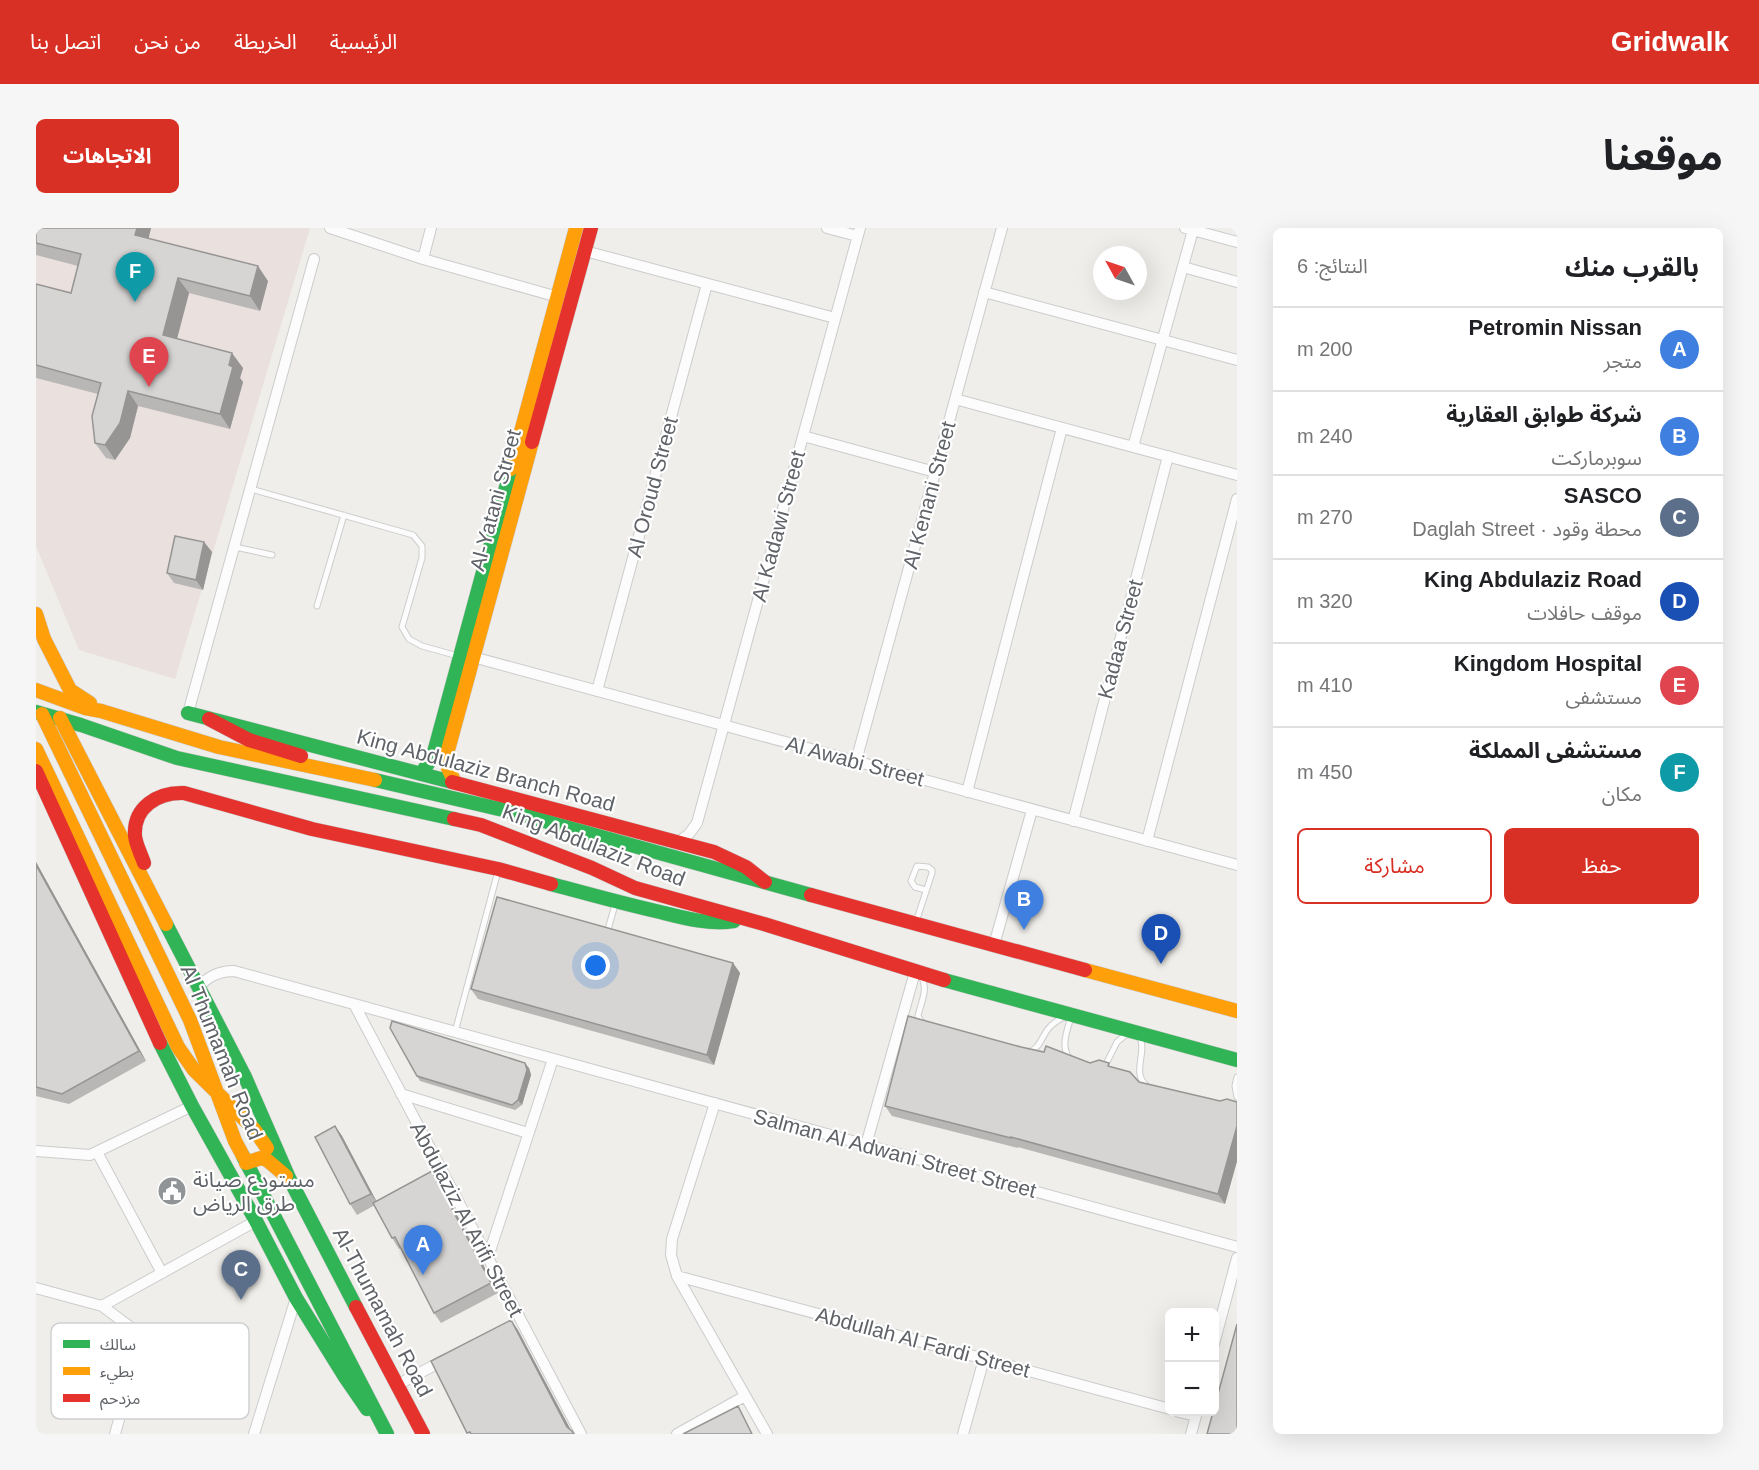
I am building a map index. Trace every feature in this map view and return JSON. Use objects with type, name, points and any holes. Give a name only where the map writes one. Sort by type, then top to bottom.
[{"type":"main road","name":"Al-Yatani Street","points":[[455,783],[448,768],[448,750],[467,657],[576,228]]},
{"type":"main road","name":"Al-Yatani Street","points":[[421,774],[433,756],[467,657],[591,228]]},
{"type":"main road","name":"King Abdulaziz Road","points":[[36,614],[44,639],[70,690],[101,711]]},
{"type":"main road","name":"King Abdulaziz Road","points":[[36,690],[85,708],[219,747],[512,812],[1237,1011]]},
{"type":"main road","points":[[81,724],[85,708]]},
{"type":"main road","name":"King Abdulaziz Road","points":[[39,713],[81,724],[177,758],[481,825],[592,868],[635,888],[917,973],[1237,1060]]},
{"type":"main road","name":"Al Thumamah Road","points":[[39,713],[190,1020],[235,1141],[386,1434]]},
{"type":"main road","name":"King Abdulaziz Branch Road","points":[[188,713],[678,842],[740,862],[758,874],[765,882]]},
{"type":"main road","name":"Al Thumamah Road","points":[[60,718],[244,1077],[289,1178]]},
{"type":"main road","points":[[209,719],[249,740],[291,752],[331,772]]},
{"type":"main road","points":[[36,748],[178,1047],[194,1070],[254,1129],[289,1178]]},
{"type":"main road","points":[[36,771],[144,1011],[192,1106],[296,1298],[345,1377],[386,1434]]},
{"type":"main road","points":[[156,907],[152,882],[136,843],[138,816],[149,802],[166,793],[184,793],[312,829],[498,869],[684,918],[720,923],[747,920]]},
{"type":"main road","points":[[246,1163],[261,1158],[267,1160],[289,1178]]},
{"type":"main road","name":"Al-Thumamah Road","points":[[289,1178],[423,1434]]},
{"type":"street","points":[[330,228],[423,259],[558,297]]},
{"type":"street","points":[[423,259],[431,228]]},
{"type":"street","points":[[827,228],[858,232]]},
{"type":"street","name":"Al Kenani Street","points":[[856,762],[1002,228]]},
{"type":"street","points":[[1133,447],[1183,267],[1189,229],[1237,242]]},
{"type":"street","name":"Al Kadawi Street","points":[[678,842],[689,834],[697,823],[858,232]]},
{"type":"street","points":[[585,251],[835,318]]},
{"type":"street","points":[[188,713],[314,259]]},
{"type":"street","points":[[1183,267],[1237,282]]},
{"type":"street","name":"Al Oroud Street","points":[[597,691],[707,284]]},
{"type":"street","points":[[984,292],[1237,360]]},
{"type":"street","points":[[955,399],[1237,475]]},
{"type":"street","points":[[967,792],[1062,428]]},
{"type":"street","points":[[803,436],[935,472]]},
{"type":"street","name":"Kadaa Street","points":[[1073,821],[1168,456]]},
{"type":"street","points":[[1147,841],[1237,499]]},
{"type":"street","name":"Al Awabi Street","points":[[467,657],[1237,865]]},
{"type":"street","points":[[994,945],[1032,810]]},
{"type":"street","name":"Al Kadawi Street","points":[[697,823],[704,850]]},
{"type":"street","name":"Salman Al Adwani Street Street","points":[[198,988],[212,975],[234,971],[1237,1247]]},
{"type":"street","points":[[866,1145],[917,973]]},
{"type":"street","name":"Abdulaziz Al Arifi Street","points":[[354,1004],[488,1257],[515,1321],[581,1434]]},
{"type":"street","points":[[488,1257],[553,1059]]},
{"type":"street","points":[[401,1094],[528,1133]]},
{"type":"street","points":[[715,1103],[672,1239],[671,1255],[677,1276],[767,1434]]},
{"type":"street","points":[[36,1151],[90,1155],[192,1106]]},
{"type":"street","points":[[96,1152],[162,1273]]},
{"type":"street","points":[[102,1306],[256,1221]]},
{"type":"street","points":[[1219,1328],[1237,1258]]},
{"type":"street","name":"Abdullah Al Fardi Street","points":[[677,1276],[1165,1408]]},
{"type":"street","points":[[36,1288],[102,1306],[125,1323]]},
{"type":"street","points":[[254,1434],[296,1298]]},
{"type":"street","points":[[397,1384],[452,1355]]},
{"type":"street","points":[[963,1434],[984,1359]]},
{"type":"street","points":[[677,1434],[745,1396]]},
{"type":"street","points":[[1191,1434],[1196,1416]]},
{"type":"street","points":[[115,1434],[119,1419]]},
{"type":"lane","points":[[251,489],[413,535],[422,546],[422,558],[402,627],[409,639],[422,646],[467,657]]},
{"type":"lane","points":[[317,606],[344,515]]},
{"type":"lane","points":[[235,547],[272,555]]},
{"type":"lane","points":[[915,923],[926,890],[932,870],[928,867],[917,866],[911,881],[915,887],[926,890]]},
{"type":"lane","points":[[455,1032],[498,869]]},
{"type":"lane","points":[[608,929],[616,901]]},
{"type":"lane","points":[[917,973],[924,982],[925,988],[919,1018],[923,1023],[937,1027]]},
{"type":"lane","points":[[1017,1049],[1029,1052],[1036,1049],[1052,1025],[1071,1015]]},
{"type":"lane","points":[[1071,1015],[1065,1051],[1072,1060],[1081,1063]]},
{"type":"lane","points":[[1099,1068],[1107,1063],[1117,1042],[1134,1032],[1141,1038],[1143,1050],[1140,1080],[1147,1087],[1158,1090]]},
{"type":"lane","points":[[1236,1100],[1237,1077]]},
{"type":"shaded area","points":[[36,228],[310,228],[175,679],[79,650],[36,546]]},
{"type":"building","points":[[36,228],[137,228],[135,235],[258,266],[250,296],[178,278],[163,335],[232,353],[229,365],[233,367],[220,414],[128,391],[120,423],[105,445],[95,443],[92,416],[101,383],[36,365],[36,284],[71,293],[81,254],[36,243]]},
{"type":"building","points":[[175,536],[204,542],[196,580],[167,573]]},
{"type":"building","points":[[36,865],[139,1051],[62,1094],[36,1087]]},
{"type":"building","points":[[497,897],[733,963],[707,1055],[471,989]]},
{"type":"building","points":[[908,1016],[1044,1052],[1046,1046],[1090,1063],[1099,1060],[1109,1063],[1108,1066],[1130,1072],[1139,1082],[1220,1101],[1227,1099],[1237,1102],[1237,1126],[1218,1194],[1011,1137],[885,1106]]},
{"type":"building","points":[[392,1021],[525,1063],[527,1070],[518,1100],[512,1105],[417,1076],[390,1028]]},
{"type":"building","points":[[335,1126],[371,1194],[350,1204],[315,1137]]},
{"type":"building","points":[[432,1171],[491,1283],[434,1313],[395,1237],[392,1238],[373,1203]]},
{"type":"building","points":[[511,1320],[567,1427],[574,1434],[467,1433],[431,1361]]},
{"type":"building","points":[[1237,1324],[1237,1434],[1207,1434],[1212,1416],[1219,1416],[1219,1390]]},
{"type":"building","points":[[738,1406],[752,1434],[683,1434]]},
{"type":"traffic: fast","points":[[421,774],[433,756],[511,469]]},
{"type":"traffic: fast","points":[[36,712],[177,758],[454,819]]},
{"type":"traffic: fast","points":[[188,713],[452,782]]},
{"type":"traffic: fast","points":[[375,780],[512,812],[811,895]]},
{"type":"traffic: fast","points":[[551,884],[687,919],[715,922],[734,921]]},
{"type":"traffic: fast","points":[[166,924],[245,1077],[289,1178],[356,1307]]},
{"type":"traffic: fast","points":[[944,980],[1237,1060]]},
{"type":"traffic: fast","points":[[160,1043],[296,1298],[367,1409]]},
{"type":"traffic: fast","points":[[243,1156],[387,1434]]},
{"type":"traffic: slow","points":[[511,469],[576,228]]},
{"type":"traffic: slow","points":[[455,783],[448,768],[448,750],[532,442]]},
{"type":"traffic: slow","points":[[36,614],[44,639],[70,690],[90,703]]},
{"type":"traffic: slow","points":[[36,690],[85,708],[219,747],[375,780]]},
{"type":"traffic: slow","points":[[42,714],[190,1020],[235,1141],[243,1156]]},
{"type":"traffic: slow","points":[[60,718],[166,924]]},
{"type":"traffic: slow","points":[[36,749],[178,1047],[194,1070],[254,1129],[267,1148]]},
{"type":"traffic: slow","points":[[1085,970],[1237,1011]]},
{"type":"traffic: slow","points":[[246,1163],[261,1158],[267,1160],[286,1176]]},
{"type":"traffic: jam","points":[[532,442],[591,228]]},
{"type":"traffic: jam","points":[[209,719],[249,740],[301,756]]},
{"type":"traffic: jam","points":[[36,771],[160,1043]]},
{"type":"traffic: jam","points":[[452,782],[714,852],[746,867],[765,882]]},
{"type":"traffic: jam","points":[[144,863],[135,836],[138,817],[149,803],[165,795],[184,793],[312,829],[498,869],[551,884]]},
{"type":"traffic: jam","points":[[454,819],[481,825],[592,868],[635,888],[764,924],[944,980]]},
{"type":"traffic: jam","points":[[811,895],[1085,970]]},
{"type":"traffic: jam","points":[[356,1307],[423,1434]]},
{"type":"place","name":"مستشفى المملكة","points":[[135,302]]},
{"type":"place","name":"Kingdom Hospital","points":[[149,387]]},
{"type":"place","name":"شركة طوابق العقارية","points":[[1024,930]]},
{"type":"place","name":"King Abdulaziz Road","points":[[1161,964]]},
{"type":"place","name":"مستودع صيانة طرق الرياض","points":[[172,1191]]},
{"type":"place","name":"Petromin Nissan","points":[[423,1275]]},
{"type":"place","name":"SASCO","points":[[241,1300]]}]
